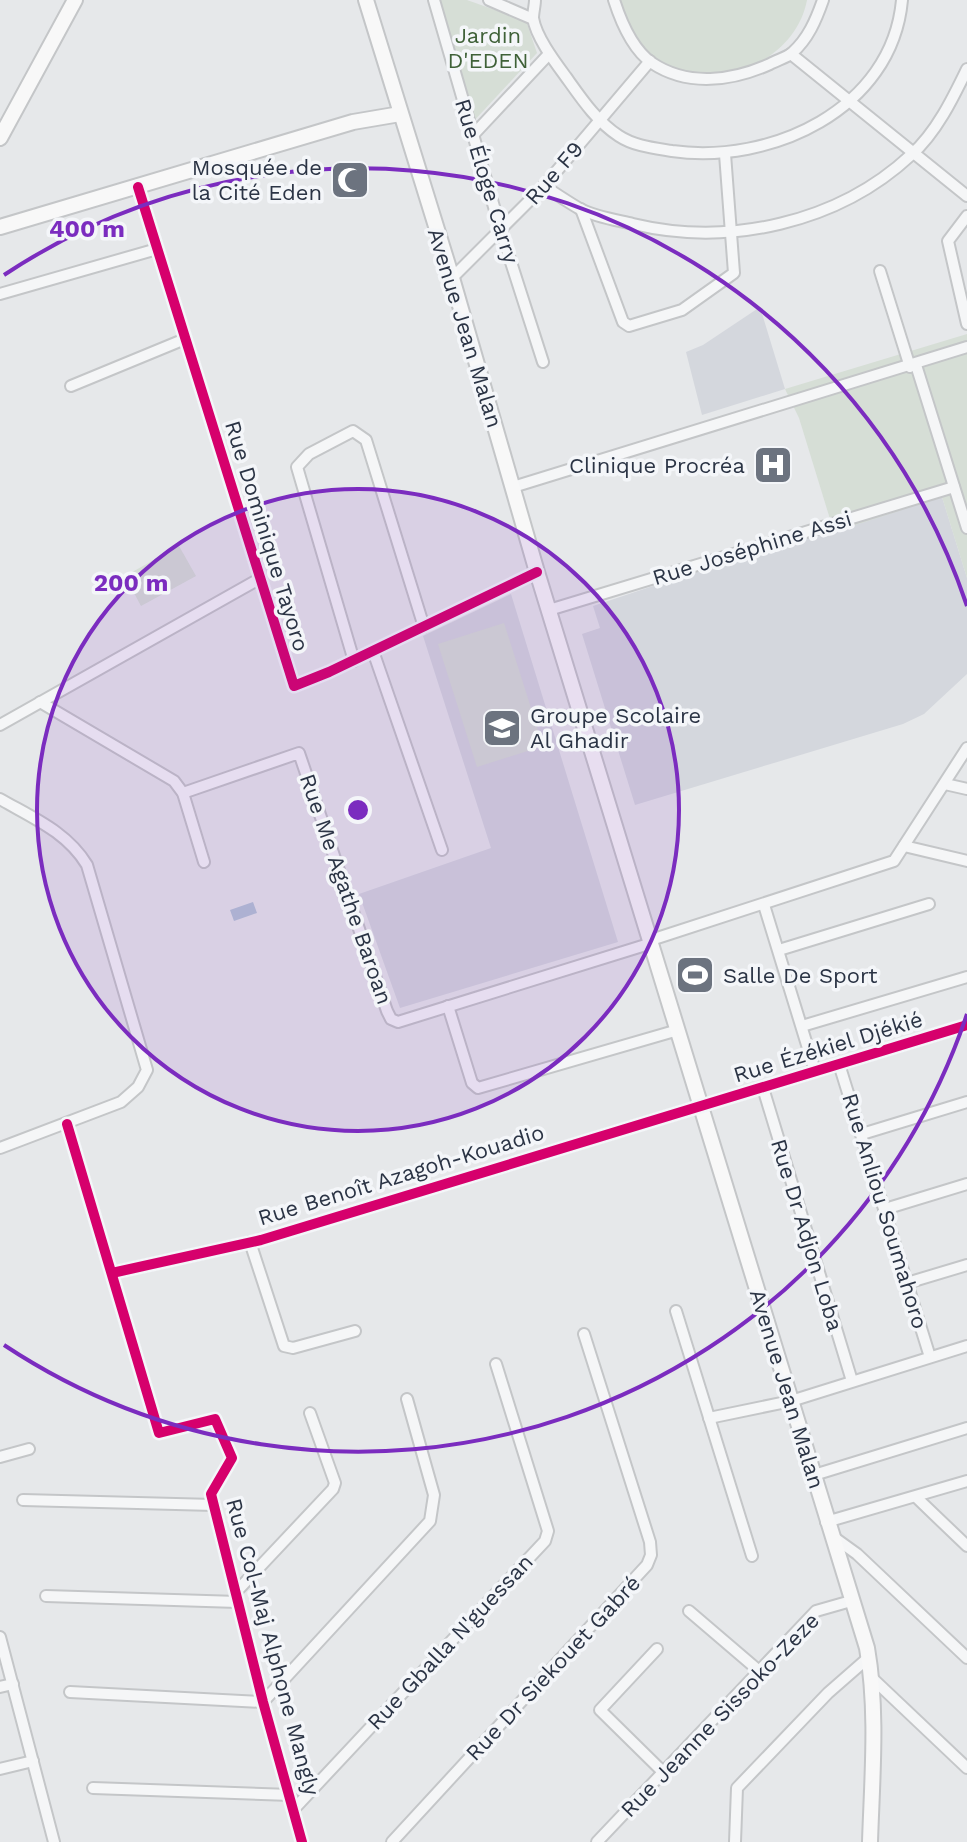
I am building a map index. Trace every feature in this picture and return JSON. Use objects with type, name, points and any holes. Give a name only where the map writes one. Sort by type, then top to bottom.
[{"type":"main road","points":[[0,138],[75,0]]},
{"type":"main road","name":"Avenue Jean Malan","points":[[366,0],[868,1658],[872,1678],[870,1842]]},
{"type":"main road","points":[[0,227],[353,122],[400,114]]},
{"type":"street","name":"Rue Éloge Carry","points":[[434,0],[501,231],[543,362]]},
{"type":"street","points":[[489,0],[533,19]]},
{"type":"street","points":[[535,0],[533,19],[549,54],[599,120],[620,137],[637,144],[694,154],[725,154],[791,138],[850,101],[875,73],[891,44],[902,0]]},
{"type":"street","points":[[614,0],[623,27],[650,61],[679,77],[718,80],[753,72],[791,54],[812,29],[823,0]]},
{"type":"street","points":[[473,135],[549,54]]},
{"type":"street","points":[[791,54],[967,196]]},
{"type":"street","name":"Rue F9","points":[[452,278],[544,186],[650,61]]},
{"type":"street","points":[[544,186],[581,209],[649,228],[689,233],[730,233],[777,226],[849,199],[913,154],[951,103],[967,69]]},
{"type":"street","points":[[581,209],[623,322],[629,326],[682,310],[734,273],[725,154]]},
{"type":"street","name":"Rue Dominique Tayoro","points":[[138,187],[294,686],[352,656],[373,651],[422,622],[537,572]]},
{"type":"street","points":[[967,216],[948,241],[967,324]]},
{"type":"street","points":[[0,294],[157,249]]},
{"type":"street","points":[[880,271],[967,528]]},
{"type":"street","points":[[71,386],[185,339]]},
{"type":"street","points":[[513,487],[967,347]]},
{"type":"street","points":[[352,656],[297,467],[309,454],[353,431],[366,440],[422,622]]},
{"type":"street","name":"Rue Joséphine Assi","points":[[549,610],[954,487]]},
{"type":"street","points":[[0,725],[259,579]]},
{"type":"street","points":[[373,651],[442,850]]},
{"type":"street","points":[[40,702],[174,781],[183,793],[204,862]]},
{"type":"street","points":[[967,748],[904,846],[967,861]]},
{"type":"street","name":"Rue Me Agathe Baroan","points":[[183,793],[299,753],[391,1019],[398,1022],[894,861],[904,846]]},
{"type":"street","points":[[945,784],[967,789]]},
{"type":"street","points":[[0,799],[62,835],[77,849],[87,865],[147,1070],[133,1093],[121,1102],[0,1148]]},
{"type":"street","points":[[779,950],[929,904]]},
{"type":"street","points":[[764,905],[815,1071]]},
{"type":"street","points":[[802,1026],[967,977]]},
{"type":"street","points":[[448,1006],[472,1083],[478,1088],[678,1030]]},
{"type":"street","name":"Rue Ézékiel Djékié","points":[[700,1105],[967,1025]]},
{"type":"street","name":"Rue Anliou Soumahoro","points":[[839,1064],[930,1357]]},
{"type":"street","name":"Rue Dr Adjon Loba","points":[[763,1088],[852,1381]]},
{"type":"street","points":[[862,1134],[967,1102]]},
{"type":"street","name":"Rue Benoît Azagoh-Kouadio","points":[[112,1273],[250,1242],[700,1105]]},
{"type":"street","name":"Rue Col-Maj Alphone Mangly","points":[[67,1124],[159,1433],[215,1419],[232,1458],[211,1494],[302,1842]]},
{"type":"street","points":[[885,1209],[967,1184]]},
{"type":"street","points":[[250,1242],[284,1346],[293,1348],[355,1331]]},
{"type":"street","points":[[907,1283],[967,1265]]},
{"type":"street","points":[[676,1311],[752,1556]]},
{"type":"street","name":"Rue Dr Siekouet Gabré","points":[[392,1842],[647,1565],[651,1555],[650,1542],[584,1334]]},
{"type":"street","points":[[709,1418],[791,1401],[967,1346]]},
{"type":"street","name":"Rue Gballa N'guessan","points":[[294,1809],[545,1541],[548,1531],[496,1364]]},
{"type":"street","points":[[70,1692],[263,1702],[430,1521],[434,1495],[407,1399]]},
{"type":"street","points":[[46,1596],[237,1597],[333,1489],[335,1483],[310,1413]]},
{"type":"street","points":[[814,1475],[967,1428]]},
{"type":"street","points":[[0,1457],[29,1449]]},
{"type":"street","points":[[967,1482],[828,1528],[967,1658]]},
{"type":"street","points":[[917,1498],[967,1546]]},
{"type":"street","points":[[23,1500],[214,1505]]},
{"type":"street","name":"Rue Jeanne Sissoko-Zeze","points":[[597,1842],[816,1611],[851,1601]]},
{"type":"street","points":[[689,1611],[758,1670]]},
{"type":"street","points":[[0,1637],[53,1842]]},
{"type":"street","points":[[657,1649],[600,1710],[662,1771]]},
{"type":"street","points":[[735,1842],[737,1788],[828,1693],[868,1658]]},
{"type":"street","points":[[872,1678],[967,1768]]},
{"type":"street","points":[[0,1687],[13,1684]]},
{"type":"street","points":[[0,1769],[33,1761]]},
{"type":"street","points":[[93,1788],[291,1795]]},
{"type":"shaded area","points":[[760,307],[785,389],[702,415],[686,352],[703,345]]},
{"type":"shaded area","points":[[942,497],[967,578],[967,674],[924,714],[903,724],[635,805],[582,634],[600,628],[593,606]]},
{"type":"shaded area","name":"Groupe Scolaire Al Ghadir","points":[[511,594],[618,942],[400,1008],[359,894],[491,848],[423,636]]},
{"type":"green space","name":"Jardin D'EDEN","points":[[433,0],[467,0],[526,21],[537,53],[472,123]]},
{"type":"green space","points":[[617,0],[807,0],[799,22],[786,41],[769,56],[726,74],[702,75],[679,71],[651,56],[634,34]]},
{"type":"green space","points":[[967,334],[967,578],[942,497],[834,532],[799,418],[785,389]]},
{"type":"green space","points":[[179,546],[196,576],[141,606],[125,576]]},
{"type":"green space","points":[[504,623],[543,746],[477,767],[438,644]]},
{"type":"water","points":[[253,902],[257,913],[234,921],[230,910]]},
{"type":"cycle path","points":[[138,187],[294,686],[537,572]]},
{"type":"cycle path","points":[[112,1273],[261,1240],[967,1025]]},
{"type":"cycle path","points":[[67,1124],[159,1433],[215,1419],[232,1458],[211,1494],[302,1842]]},
{"type":"place","name":"Mosquée de la Cité Eden","points":[[350,180]]},
{"type":"place","name":"Clinique Procréa","points":[[773,465]]},
{"type":"place","name":"Groupe Scolaire Al Ghadir","points":[[502,728]]},
{"type":"place","name":"Salle De Sport","points":[[695,975]]}]
